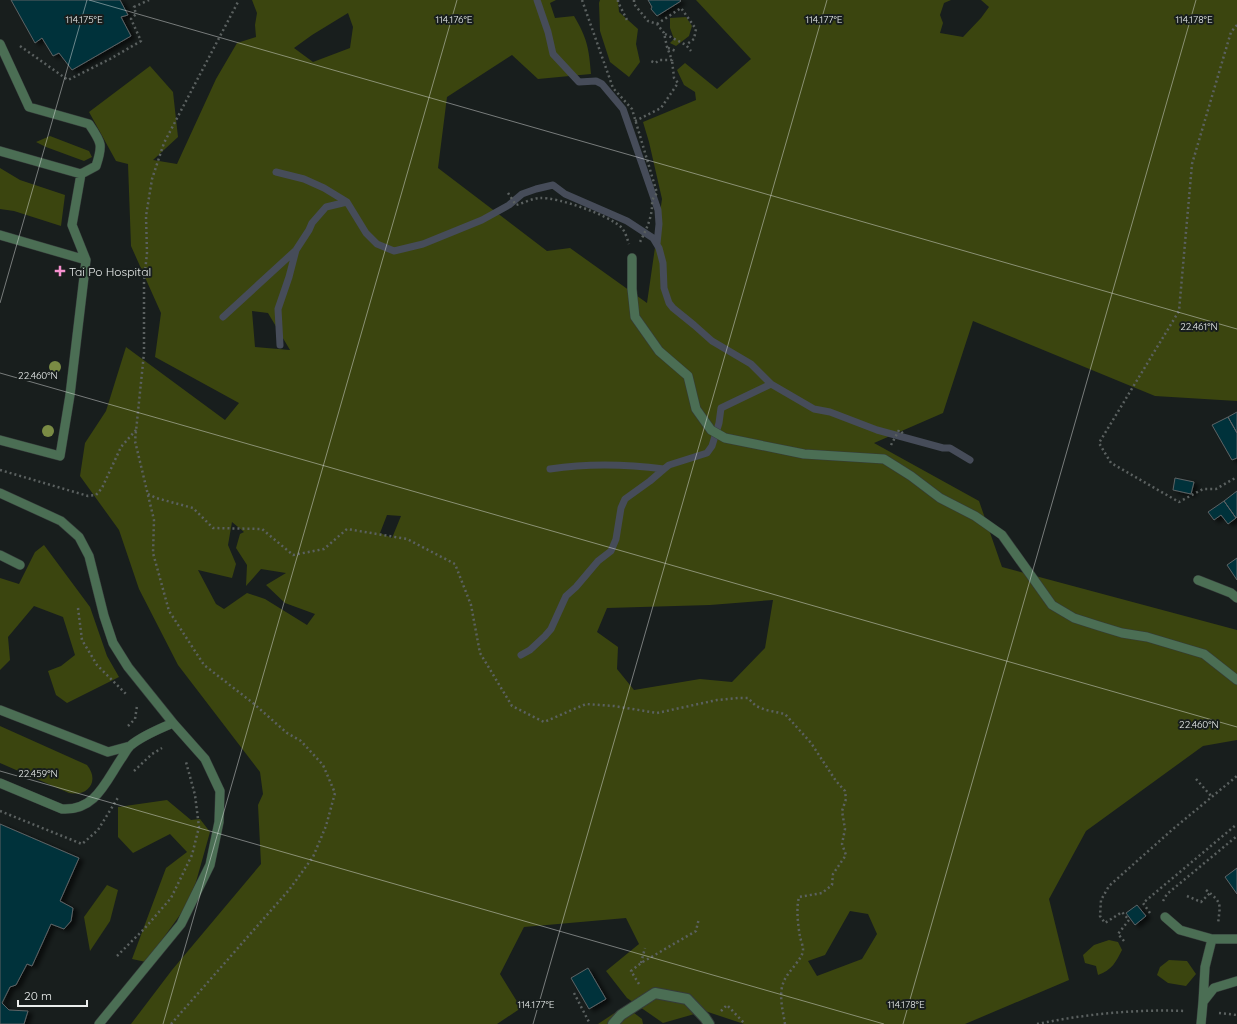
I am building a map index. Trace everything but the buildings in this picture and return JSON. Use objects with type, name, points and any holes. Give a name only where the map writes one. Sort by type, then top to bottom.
[{"type":"street","points":[[613,1024],[620,1015],[655,993],[687,999],[709,1024]]},
{"type":"lane","points":[[0,44],[29,107],[89,124],[99,138],[101,150],[96,166],[81,174],[0,151]]},
{"type":"lane","points":[[0,440],[60,456],[70,395],[86,260],[72,225],[81,174]]},
{"type":"lane","points":[[0,235],[86,260]]},
{"type":"lane","points":[[632,258],[632,289],[635,317],[658,351],[688,376],[696,409],[711,430],[725,438],[804,454],[884,459],[940,498],[975,516],[1002,535],[1052,605],[1074,618],[1122,633],[1147,636],[1204,654],[1237,680]]},
{"type":"lane","points":[[0,493],[61,520],[80,537],[89,556],[104,616],[113,643],[128,667],[173,723],[206,759],[220,791],[220,822],[210,865],[181,924],[99,1024]]},
{"type":"lane","points":[[0,556],[20,565]]},
{"type":"lane","points":[[1198,580],[1237,598]]},
{"type":"lane","points":[[0,710],[108,752],[130,746],[158,729],[173,723]]},
{"type":"lane","points":[[0,783],[62,808],[77,808],[84,806],[93,799],[130,746]]},
{"type":"lane","points":[[1165,918],[1180,930],[1214,939],[1237,938]]},
{"type":"lane","points":[[1201,1024],[1205,967],[1214,939]]},
{"type":"lane","points":[[1202,1007],[1214,988],[1237,981]]},
{"type":"path","points":[[17,44],[68,80],[110,60],[142,41],[131,19],[136,14],[134,7],[144,1],[149,0]]},
{"type":"path","points":[[171,1024],[288,890],[313,857],[326,826],[335,794],[323,765],[301,741],[287,732],[253,703],[204,665],[170,611],[153,553],[154,520],[135,442],[144,353],[144,280],[147,253],[146,216],[152,179],[164,143],[240,0]]},
{"type":"path","points":[[582,0],[613,88],[632,109],[657,192],[652,200],[653,210],[648,226],[641,240]]},
{"type":"path","points":[[618,0],[628,22]]},
{"type":"path","points":[[634,0],[634,4],[648,21],[657,24],[664,33],[686,45],[691,51]]},
{"type":"path","points":[[657,24],[681,8],[696,29],[694,39],[686,45]]},
{"type":"path","points":[[1237,25],[1232,32],[1192,164],[1179,311],[1099,443],[1111,464],[1179,502],[1203,489],[1216,489],[1237,477]]},
{"type":"path","points":[[635,120],[661,108],[678,83],[674,78],[672,60],[664,33]]},
{"type":"path","points":[[667,47],[676,51]]},
{"type":"path","points":[[649,60],[656,63],[660,60],[672,60]]},
{"type":"path","points":[[508,193],[516,206],[540,198],[563,202],[587,209],[613,221],[622,228],[631,248]]},
{"type":"path","points":[[0,470],[88,496],[96,495],[102,488],[121,447],[136,430]]},
{"type":"path","points":[[894,440],[899,430],[904,434]]},
{"type":"path","points":[[148,494],[156,498],[193,508],[213,528],[262,529],[293,555],[324,549],[347,529],[407,539],[456,564],[471,605],[480,653],[512,706],[544,722],[586,704],[614,706],[657,713],[717,700],[738,698],[748,698],[756,706],[785,714],[801,731],[836,781],[845,791],[846,799],[842,810],[845,829],[842,844],[846,855],[834,874],[832,885],[822,893],[799,897],[797,905],[798,927],[803,950],[800,959],[793,966],[781,988],[785,1024]]},
{"type":"path","points":[[78,608],[82,640],[97,666],[128,696]]},
{"type":"path","points":[[123,730],[135,719],[138,707],[133,701]]},
{"type":"path","points":[[131,774],[152,754],[163,747]]},
{"type":"path","points":[[117,956],[145,928],[171,898],[192,855],[198,827],[195,795],[184,758]]},
{"type":"path","points":[[1124,941],[1118,934],[1129,920],[1122,912],[1105,924],[1100,916],[1101,900],[1109,886],[1173,829],[1237,776]]},
{"type":"path","points":[[1196,779],[1212,797]]},
{"type":"path","points":[[0,811],[82,844],[98,830],[120,793]]},
{"type":"path","points":[[1152,915],[1143,903],[1237,824]]},
{"type":"path","points":[[1165,905],[1163,900],[1167,894],[1237,836]]},
{"type":"path","points":[[1206,890],[1218,899],[1220,906],[1214,939]]},
{"type":"path","points":[[1187,896],[1201,902],[1210,892]]},
{"type":"path","points":[[647,998],[631,971],[641,963],[696,931],[699,918]]},
{"type":"path","points":[[641,963],[645,948]]},
{"type":"path","points":[[574,993],[590,1024]]},
{"type":"path","points":[[717,1014],[727,1005],[745,1024]]},
{"type":"path","points":[[1037,1024],[1075,1017],[1202,1007],[1237,1015]]},
{"type":"green space","points":[[252,0],[556,0],[550,3],[555,18],[574,16],[585,37],[591,74],[538,79],[512,55],[447,97],[438,168],[547,251],[570,248],[647,303],[662,199],[643,122],[696,100],[695,92],[684,85],[677,70],[685,63],[717,89],[751,59],[696,0],[951,0],[944,3],[940,15],[943,23],[940,33],[963,37],[989,7],[981,0],[1237,0],[1237,401],[1155,396],[973,321],[943,413],[874,443],[979,501],[1002,567],[1237,630],[1237,740],[1203,746],[1086,831],[1049,899],[1069,980],[965,1024],[744,1024],[705,1011],[663,1023],[627,998],[606,971],[639,944],[626,918],[524,927],[500,974],[521,1008],[497,1024],[131,1024],[172,970],[261,864],[258,805],[263,794],[260,772],[178,665],[139,589],[119,530],[80,476],[85,443],[106,411],[126,347],[225,420],[239,403],[155,357],[161,313],[131,246],[128,164],[116,161],[89,112],[150,66],[173,92],[178,137],[153,160],[177,164],[216,79],[237,43],[256,37],[255,25],[257,13]],"holes":[[[348,13],[353,27],[350,48],[313,62],[294,48]],[[252,311],[268,313],[290,350],[255,347]],[[387,515],[401,516],[392,538],[380,533]],[[232,522],[244,532],[240,534],[236,548],[247,565],[246,586],[261,569],[286,573],[266,585],[285,603],[315,614],[307,625],[265,599],[247,593],[224,609],[216,604],[198,570],[232,578],[236,564],[228,545]],[[773,600],[765,648],[732,682],[700,679],[634,690],[617,669],[618,647],[597,632],[607,608],[710,605]],[[850,911],[868,914],[877,934],[862,959],[817,976],[808,961],[825,955]]]},
{"type":"green space","points":[[600,0],[618,0],[619,12],[638,29],[636,44],[640,62],[629,77],[610,62],[600,31]]},
{"type":"green space","points":[[686,17],[692,26],[689,36],[676,46],[670,43],[674,39],[670,28],[670,18]]},
{"type":"green space","points":[[50,136],[89,151],[92,157],[84,161],[36,142]]},
{"type":"green space","points":[[0,168],[20,180],[65,195],[61,226],[14,211],[0,209]]},
{"type":"green space","points":[[44,545],[90,607],[107,656],[119,677],[67,703],[56,695],[48,671],[61,666],[75,655],[63,617],[34,606],[8,637],[10,660],[0,670],[0,578],[19,584],[35,552]]},
{"type":"green space","points":[[0,726],[87,765],[91,771],[92,777],[90,786],[82,793],[69,793],[0,763]]},
{"type":"green space","points":[[167,800],[191,820],[200,819],[210,832],[196,882],[185,908],[146,962],[132,959],[166,868],[187,852],[170,834],[133,853],[118,837],[118,807]]},
{"type":"green space","points":[[107,885],[118,890],[110,921],[90,951],[84,917]]},
{"type":"green space","points":[[1109,940],[1118,942],[1122,950],[1113,965],[1107,971],[1098,975],[1096,966],[1085,963],[1083,955],[1094,945]]},
{"type":"green space","points":[[1169,960],[1187,961],[1196,974],[1186,986],[1168,983],[1157,975],[1160,967]]},
{"type":"green space","points":[[625,1006],[642,1019],[643,1024],[598,1024]]},
{"type":"waterway","points":[[537,0],[548,32],[553,54],[579,82],[596,81],[602,84],[623,109],[658,210],[659,224],[657,244]]},
{"type":"waterway","points":[[276,172],[304,179],[324,188],[347,202],[366,233],[377,244],[394,251],[423,244],[482,220],[509,205],[522,194],[553,185],[565,194],[627,221],[653,238],[659,248],[663,263],[664,288],[669,303],[673,308],[712,341],[751,364],[771,384],[814,409],[830,412],[877,430],[943,448],[950,448],[970,460]]},
{"type":"waterway","points":[[223,317],[296,250],[312,223],[326,207],[347,202]]},
{"type":"waterway","points":[[280,345],[278,309],[296,250]]},
{"type":"waterway","points":[[550,469],[607,465],[664,469],[669,465],[707,453],[712,446],[719,423],[721,408],[771,384]]},
{"type":"waterway","points":[[521,655],[530,650],[545,636],[551,629],[566,596],[576,587],[598,561],[611,551],[616,539],[621,508],[625,499],[664,469]]},
{"type":"place","name":"Tai Po Hospital","points":[[60,271]]}]
